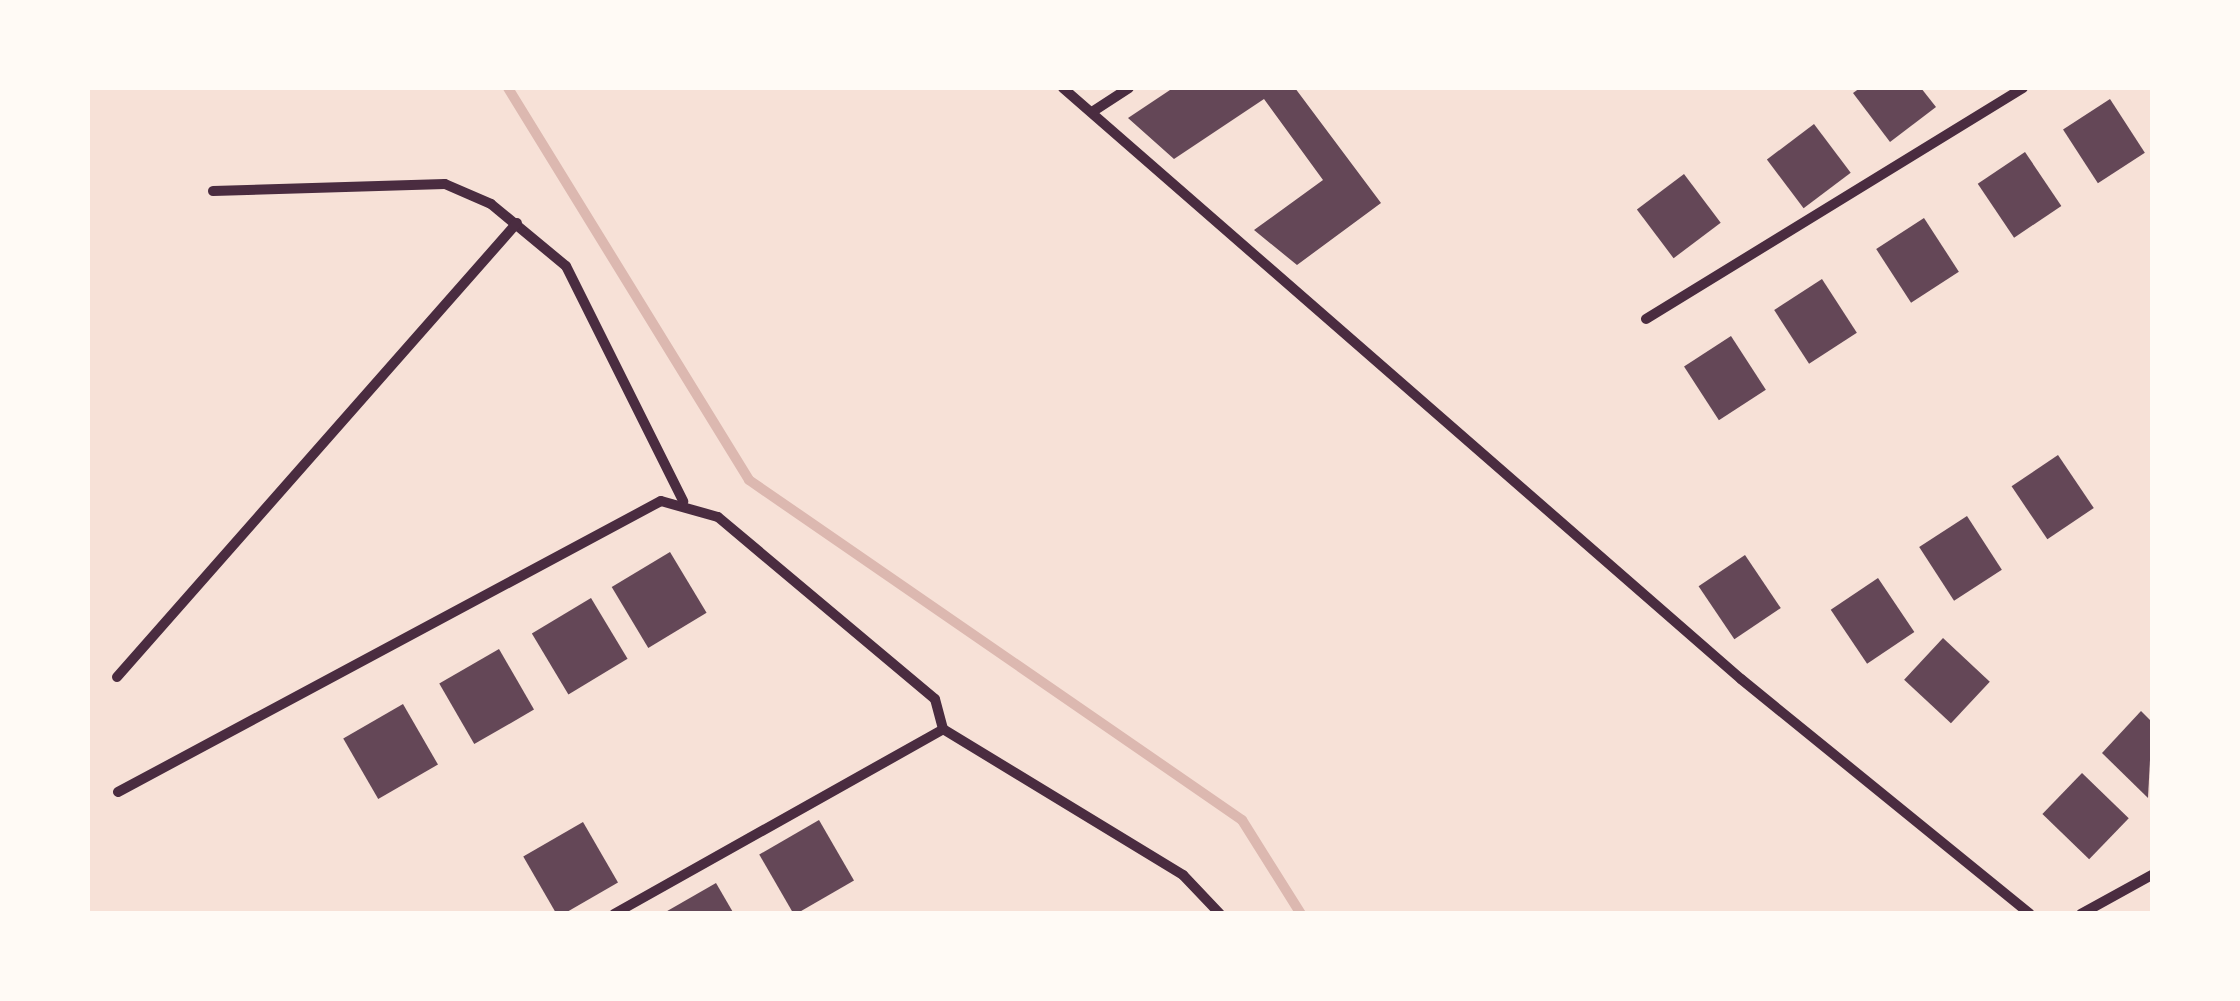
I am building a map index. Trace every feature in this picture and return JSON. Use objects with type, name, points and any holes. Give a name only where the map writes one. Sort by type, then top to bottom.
[{"type":"street","points":[[1063,88],[1742,679],[2030,914]]},
{"type":"street","points":[[1092,112],[1129,88]]},
{"type":"street","points":[[1646,319],[2023,88]]},
{"type":"street","points":[[213,192],[444,184],[517,223],[566,266],[683,501]]},
{"type":"street","points":[[117,677],[517,223]]},
{"type":"street","points":[[118,792],[660,500],[683,501],[718,517],[935,699],[943,729],[1184,874],[1220,914]]},
{"type":"street","points":[[614,914],[943,729]]},
{"type":"street","points":[[2081,914],[2152,875]]},
{"type":"building","points":[[1173,88],[1295,88],[1381,203],[1297,265],[1254,230],[1323,180],[1264,99],[1174,159],[1128,118]]},
{"type":"building","points":[[1860,88],[1921,88],[1936,107],[1890,142],[1853,93]]},
{"type":"building","points":[[2110,99],[2145,153],[2098,183],[2063,129]]},
{"type":"building","points":[[1814,124],[1851,173],[1804,208],[1767,160]]},
{"type":"building","points":[[2025,152],[2061,206],[2014,238],[1978,184]]},
{"type":"building","points":[[1684,174],[1721,223],[1674,258],[1637,210]]},
{"type":"building","points":[[1924,218],[1959,272],[1911,303],[1876,249]]},
{"type":"building","points":[[1822,279],[1857,333],[1809,364],[1774,310]]},
{"type":"building","points":[[1731,336],[1766,390],[1719,420],[1684,366]]},
{"type":"building","points":[[2058,455],[2094,508],[2047,539],[2012,486]]},
{"type":"building","points":[[1967,516],[2002,570],[1954,601],[1919,547]]},
{"type":"building","points":[[670,552],[707,613],[648,648],[612,587]]},
{"type":"building","points":[[1745,555],[1781,608],[1734,639],[1699,586]]},
{"type":"building","points":[[1878,578],[1914,632],[1867,664],[1831,610]]},
{"type":"building","points":[[591,598],[628,659],[568,694],[532,634]]},
{"type":"building","points":[[1943,638],[1990,682],[1951,723],[1904,680]]},
{"type":"building","points":[[499,649],[534,710],[474,744],[439,684]]},
{"type":"building","points":[[403,704],[438,765],[378,799],[343,738]]},
{"type":"building","points":[[2141,711],[2152,722],[2148,798],[2102,753]]},
{"type":"building","points":[[2082,773],[2129,818],[2089,859],[2042,814]]},
{"type":"building","points":[[819,820],[854,881],[794,914],[759,854]]},
{"type":"building","points":[[583,822],[618,883],[564,914],[556,914],[523,856]]},
{"type":"building","points":[[716,883],[734,914],[662,914]]},
{"type":"waterway","points":[[508,88],[749,480],[1242,820],[1301,914]]}]
